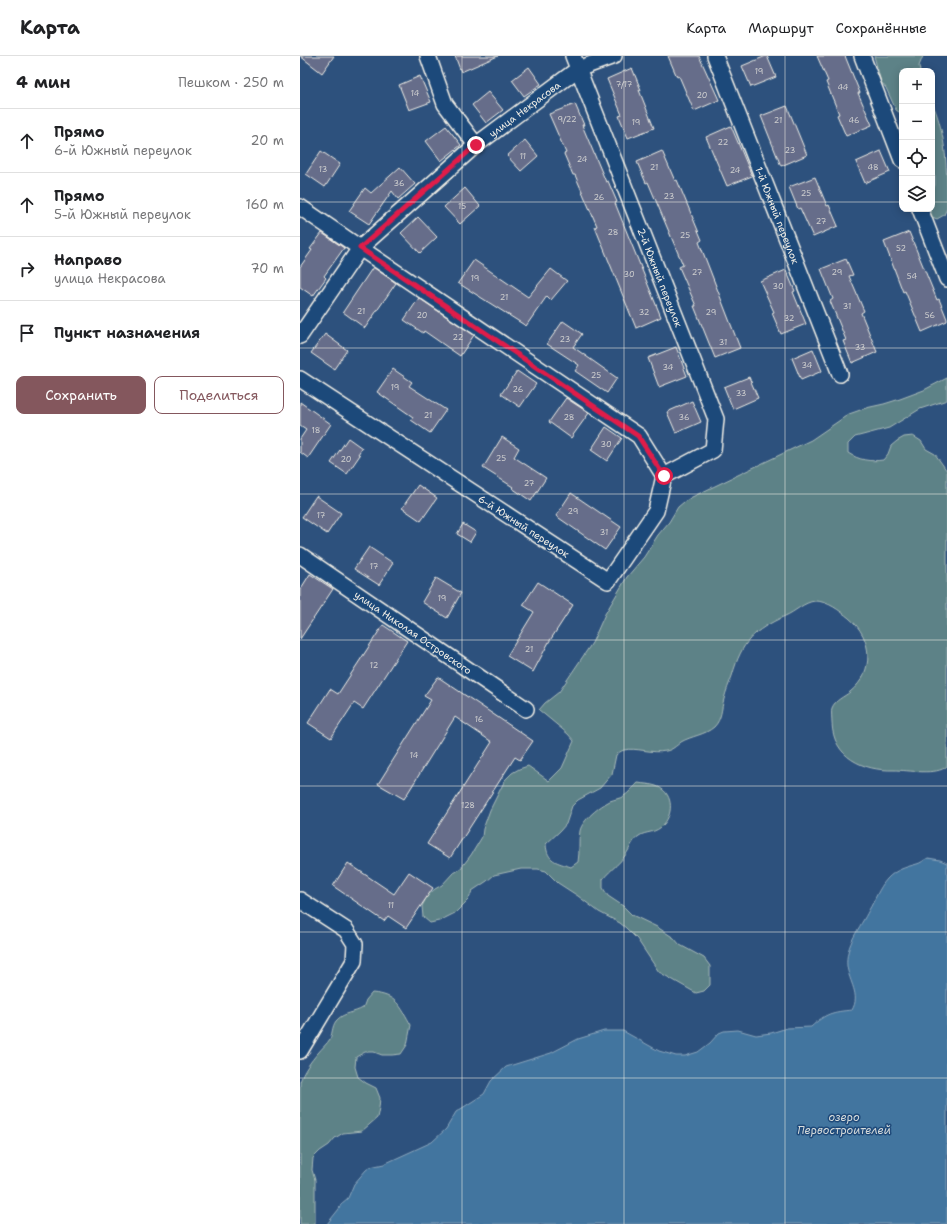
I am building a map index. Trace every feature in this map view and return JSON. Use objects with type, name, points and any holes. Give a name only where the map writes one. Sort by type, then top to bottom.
[{"type":"street","points":[[428,56],[445,104],[476,145]]},
{"type":"street","name":"улица Некрасова","points":[[300,336],[360,248],[476,145],[576,63],[614,56]]},
{"type":"street","name":"1-й Южный переулок","points":[[715,56],[840,374]]},
{"type":"street","points":[[862,56],[899,152]]},
{"type":"street","name":"2-й Южный переулок","points":[[576,63],[716,419],[713,450],[664,476]]},
{"type":"street","points":[[300,207],[638,436],[664,476]]},
{"type":"street","points":[[921,212],[947,279]]},
{"type":"street","name":"6-й Южный переулок","points":[[300,379],[608,581],[656,511],[664,476]]},
{"type":"street","name":"улица Николая Островского","points":[[300,555],[526,709]]},
{"type":"street","points":[[300,900],[346,930],[355,944],[354,961],[300,1051]]},
{"type":"green space","points":[[874,56],[923,56],[919,68],[899,68],[899,112],[896,110],[886,88],[881,82]]},
{"type":"green space","points":[[935,110],[941,128],[947,180],[947,208],[944,215],[937,219],[930,216],[929,212],[935,212]]},
{"type":"green space","points":[[947,378],[947,400],[920,409],[889,428],[855,437],[848,444],[848,453],[865,460],[883,460],[888,454],[891,446],[897,441],[904,437],[913,436],[921,441],[926,449],[935,454],[947,471],[947,766],[930,772],[882,770],[861,765],[844,753],[838,745],[834,735],[832,708],[837,701],[858,684],[864,675],[868,655],[866,645],[863,635],[849,618],[834,607],[825,603],[820,601],[811,602],[774,621],[750,638],[740,654],[727,690],[720,717],[714,727],[706,732],[681,742],[672,749],[655,752],[629,749],[616,755],[612,774],[600,788],[578,800],[572,806],[566,824],[546,844],[548,854],[551,858],[571,867],[578,862],[579,835],[581,827],[584,822],[601,806],[624,796],[638,783],[654,785],[662,789],[669,797],[670,803],[667,819],[658,829],[642,834],[635,839],[623,859],[603,879],[603,888],[608,896],[623,906],[632,915],[657,927],[674,938],[680,945],[704,958],[710,966],[710,985],[704,991],[696,993],[659,972],[637,939],[626,928],[620,923],[599,912],[558,883],[546,871],[538,869],[521,869],[494,875],[472,891],[468,900],[455,913],[439,921],[430,923],[423,917],[422,906],[428,895],[461,868],[482,837],[483,829],[490,810],[505,780],[512,773],[528,766],[549,781],[562,768],[574,741],[568,734],[539,710],[559,692],[592,643],[605,614],[627,577],[644,557],[678,507],[692,497],[811,440],[849,414],[900,399],[924,390]]},
{"type":"green space","points":[[372,993],[387,996],[400,1007],[411,1025],[407,1045],[401,1054],[382,1055],[374,1052],[365,1052],[356,1057],[355,1067],[358,1077],[376,1088],[380,1098],[377,1118],[362,1131],[343,1133],[335,1138],[313,1158],[312,1170],[315,1180],[315,1224],[300,1224],[300,1082],[310,1063],[330,1039],[336,1021],[343,1015],[363,1008],[366,1000]]},
{"type":"water","name":"озеро Первостроителей","points":[[928,858],[947,863],[947,1224],[327,1224],[339,1209],[341,1204],[348,1198],[354,1184],[366,1170],[370,1167],[384,1164],[432,1142],[446,1129],[456,1112],[484,1094],[491,1081],[506,1067],[551,1053],[578,1039],[604,1031],[623,1031],[659,1051],[676,1056],[685,1056],[698,1052],[710,1043],[719,1033],[724,1031],[738,1030],[756,1035],[771,1033],[787,1028],[811,1027],[825,1016],[852,1010],[855,994],[848,972],[847,958],[848,951],[854,937],[879,890],[887,879],[897,871],[918,864]]},
{"type":"building","points":[[300,56],[334,56],[322,73]]},
{"type":"building","points":[[455,56],[498,56],[461,72]]},
{"type":"building","points":[[668,56],[699,56],[719,100],[694,111],[679,76],[677,77]]},
{"type":"building","points":[[766,56],[776,77],[751,87],[742,66]]},
{"type":"building","points":[[817,56],[845,56],[860,93],[858,93],[872,125],[846,136],[826,82],[828,81]]},
{"type":"building","points":[[529,67],[541,84],[524,96],[512,80]]},
{"type":"building","points":[[632,68],[654,128],[628,138],[619,116],[622,115],[607,79]]},
{"type":"building","points":[[420,76],[431,102],[409,110],[399,85]]},
{"type":"building","points":[[488,92],[503,110],[486,123],[472,105]]},
{"type":"building","points":[[575,104],[584,125],[582,125],[606,182],[608,181],[617,202],[615,203],[661,317],[636,328],[595,227],[597,226],[575,175],[573,175],[564,154],[566,153],[549,114]]},
{"type":"building","points":[[787,106],[807,155],[781,166],[761,116]]},
{"type":"building","points":[[446,126],[461,145],[441,161],[426,141]]},
{"type":"building","points":[[731,126],[752,176],[727,186],[706,137]]},
{"type":"building","points":[[525,140],[538,156],[521,171],[507,156]]},
{"type":"building","points":[[321,151],[340,164],[325,187],[306,174]]},
{"type":"building","points":[[662,151],[675,181],[677,180],[702,240],[699,242],[740,348],[715,358],[694,306],[696,306],[679,267],[683,265],[648,182],[646,183],[637,162]]},
{"type":"building","points":[[881,151],[890,172],[865,183],[856,162]]},
{"type":"building","points":[[400,167],[415,184],[398,199],[392,191],[369,224],[349,211],[365,188],[371,193]]},
{"type":"building","points":[[815,177],[827,206],[829,205],[838,226],[813,237],[800,208],[798,209],[789,187]]},
{"type":"building","points":[[465,188],[480,206],[460,224],[444,207]]},
{"type":"building","points":[[418,217],[437,237],[420,253],[401,233]]},
{"type":"building","points":[[909,232],[937,300],[939,299],[947,319],[947,321],[922,332],[905,291],[903,292],[884,242]]},
{"type":"building","points":[[322,233],[344,248],[324,276],[326,278],[313,296],[300,287],[300,267],[312,250],[310,249]]},
{"type":"building","points":[[846,259],[853,275],[849,276],[864,311],[861,313],[877,352],[852,363],[843,341],[846,340],[830,301],[833,299],[821,269]]},
{"type":"building","points":[[474,260],[528,297],[551,269],[567,281],[551,300],[547,296],[526,326],[458,283]]},
{"type":"building","points":[[373,267],[396,283],[365,328],[343,312]]},
{"type":"building","points":[[786,270],[806,324],[781,334],[772,313],[774,312],[760,281]]},
{"type":"building","points":[[419,298],[474,335],[460,356],[424,331],[423,333],[404,320]]},
{"type":"building","points":[[563,321],[582,334],[573,347],[617,378],[607,393],[575,371],[579,365],[547,344]]},
{"type":"building","points":[[325,334],[347,350],[334,369],[311,353]]},
{"type":"building","points":[[676,347],[687,376],[659,387],[648,358]]},
{"type":"building","points":[[813,349],[822,371],[801,380],[792,358]]},
{"type":"building","points":[[393,369],[412,382],[409,386],[446,410],[430,433],[411,420],[413,417],[377,392]]},
{"type":"building","points":[[517,371],[536,384],[520,407],[501,394]]},
{"type":"building","points":[[749,377],[758,398],[733,409],[724,387]]},
{"type":"building","points":[[566,398],[589,413],[571,438],[549,422]]},
{"type":"building","points":[[692,401],[701,422],[676,433],[667,412]]},
{"type":"building","points":[[300,402],[331,424],[308,458],[300,452],[300,439],[306,430],[300,426]]},
{"type":"building","points":[[606,427],[622,438],[607,461],[591,450]]},
{"type":"building","points":[[502,437],[519,448],[514,457],[546,478],[531,501],[512,488],[513,487],[483,468]]},
{"type":"building","points":[[348,438],[362,448],[358,454],[360,455],[347,474],[331,463]]},
{"type":"building","points":[[418,485],[437,498],[421,521],[402,508]]},
{"type":"building","points":[[571,493],[621,527],[605,550],[556,516]]},
{"type":"building","points":[[316,496],[341,513],[327,534],[302,517]]},
{"type":"building","points":[[463,524],[476,532],[470,542],[457,534]]},
{"type":"building","points":[[369,547],[393,563],[379,585],[354,569]]},
{"type":"building","points":[[310,574],[333,589],[300,639],[300,590]]},
{"type":"building","points":[[436,578],[461,593],[447,618],[422,602]]},
{"type":"building","points":[[538,582],[573,605],[549,642],[533,672],[507,656],[534,612],[523,605]]},
{"type":"building","points":[[383,625],[407,641],[363,709],[354,703],[331,738],[308,723],[330,689],[338,694]]},
{"type":"building","points":[[438,677],[533,741],[520,760],[515,757],[450,858],[427,844],[492,742],[455,717],[404,799],[378,784],[431,700],[424,696]]},
{"type":"building","points":[[348,863],[394,894],[409,872],[433,888],[406,928],[388,916],[384,921],[333,886]]},
{"type":"route","points":[[476,145],[360,248],[638,436],[664,476]]}]
